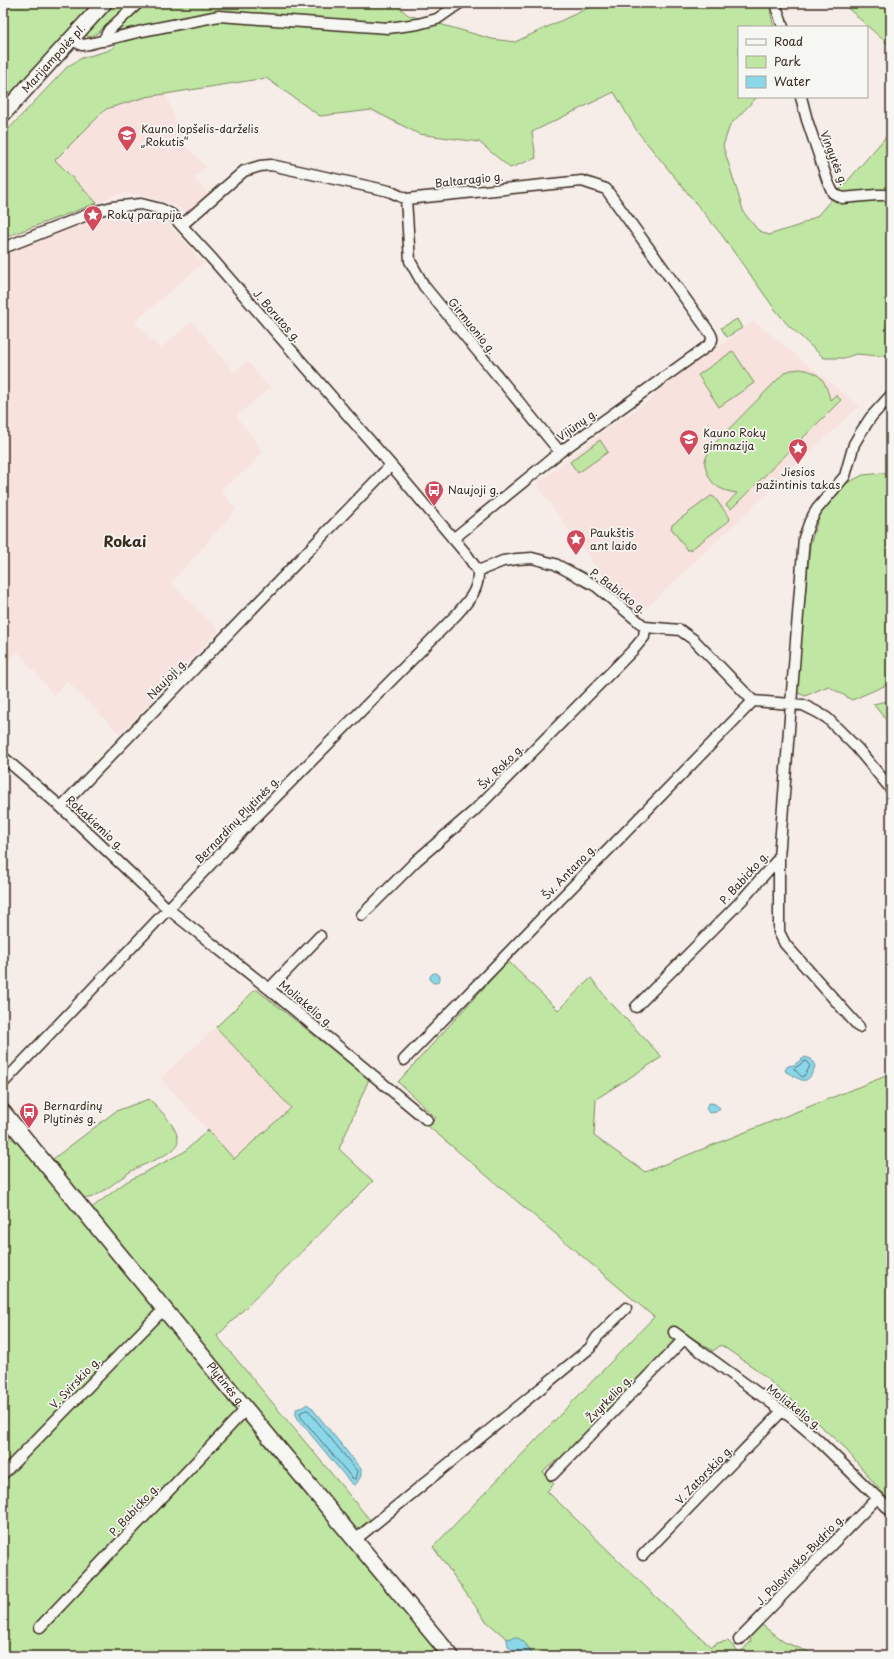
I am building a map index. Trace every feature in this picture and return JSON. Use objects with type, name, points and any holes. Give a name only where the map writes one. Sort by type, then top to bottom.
[{"type":"main road","name":"Marijampolės pl.","points":[[3,114],[104,3]]},
{"type":"main road","name":"Plytinės g.","points":[[3,1112],[246,1409],[451,1656]]},
{"type":"street","points":[[103,41],[109,30],[138,3]]},
{"type":"street","points":[[71,39],[82,45],[142,31],[219,16],[388,28],[418,24],[437,19],[460,3]]},
{"type":"street","points":[[775,3],[783,26]]},
{"type":"street","name":"Vingytės g.","points":[[801,98],[807,120],[833,193],[842,198],[891,195]]},
{"type":"street","points":[[182,225],[244,171],[260,166],[271,165],[363,185],[389,191],[406,199]]},
{"type":"street","name":"Baltaragio g.","points":[[406,199],[582,181],[606,190],[710,333]]},
{"type":"street","name":"Girmuonio g.","points":[[406,199],[410,261],[424,286],[560,452]]},
{"type":"street","name":"J. Borutos g.","points":[[3,248],[112,207],[141,204],[162,209],[171,214],[391,465],[453,539],[478,572]]},
{"type":"street","name":"Vijūnų g.","points":[[453,539],[560,452],[709,345],[712,341],[710,333]]},
{"type":"street","name":"P. Babicko g.","points":[[636,1007],[742,900],[779,858],[804,538],[810,521],[817,509],[845,476],[854,444],[861,432],[871,417],[891,395]]},
{"type":"street","name":"Naujoji g.","points":[[61,807],[391,465]]},
{"type":"street","name":"P. Babicko g.","points":[[478,572],[503,561],[517,559],[532,558],[555,564],[596,586],[645,627],[680,630],[694,640],[753,701]]},
{"type":"street","name":"Bernardinų Plytinės g.","points":[[3,1083],[244,829],[456,615],[473,596],[478,586],[478,572]]},
{"type":"street","name":"Šv. Roko g.","points":[[362,915],[417,860],[474,811],[633,650],[644,637],[645,627]]},
{"type":"street","points":[[753,701],[803,705],[827,718],[857,748],[891,789]]},
{"type":"street","name":"Šv. Antano g.","points":[[404,1060],[753,701]]},
{"type":"street","name":"Rokakiemio g.","points":[[3,757],[61,807],[168,908]]},
{"type":"street","points":[[779,858],[779,932],[785,944],[859,1027]]},
{"type":"street","name":"Moliakelio g.","points":[[168,908],[269,989],[427,1120]]},
{"type":"street","points":[[269,989],[320,936]]},
{"type":"street","points":[[355,1540],[590,1348],[596,1337],[626,1308]]},
{"type":"street","name":"V. Svirskio g.","points":[[3,1474],[164,1309]]},
{"type":"street","name":"Moliakelio g.","points":[[674,1332],[782,1411],[817,1439],[891,1510]]},
{"type":"street","name":"Žvyrkelio g.","points":[[552,1475],[684,1339]]},
{"type":"street","name":"P. Babicko g.","points":[[40,1627],[246,1409]]},
{"type":"street","name":"V. Zatorskio g.","points":[[643,1555],[782,1411]]},
{"type":"street","name":"J. Polovinsko-Budrio g.","points":[[739,1640],[878,1497]]},
{"type":"shaded area","name":"Kauno lopšelis-darželis „Rokutis“","points":[[166,94],[184,144],[206,167],[194,178],[211,197],[189,214],[172,204],[137,194],[119,194],[97,203],[55,160],[106,109],[146,97]]},
{"type":"shaded area","points":[[123,213],[152,217],[164,221],[176,232],[203,263],[135,322],[160,349],[192,321],[234,372],[247,361],[270,388],[236,416],[263,452],[245,471],[221,489],[236,510],[171,583],[219,630],[120,734],[67,681],[54,695],[18,652],[3,663],[3,254],[106,216]]},
{"type":"shaded area","name":"Kauno Rokų gimnazija","points":[[754,321],[859,406],[639,615],[596,567],[536,484],[608,428],[653,398],[659,389]]},
{"type":"shaded area","points":[[216,1027],[291,1108],[234,1159],[160,1078]]},
{"type":"green space","points":[[3,3],[96,3],[3,105]]},
{"type":"green space","points":[[114,3],[130,3],[98,33],[90,37],[85,35],[88,31]]},
{"type":"green space","points":[[148,3],[394,3],[408,15],[492,39],[515,42],[599,3],[779,3],[770,11],[774,26],[738,26],[738,98],[756,98],[730,125],[723,146],[744,213],[758,230],[769,235],[800,225],[817,216],[891,131],[891,357],[856,354],[844,358],[824,358],[787,324],[721,234],[637,131],[614,92],[532,132],[536,158],[510,168],[479,142],[419,134],[372,110],[320,116],[266,78],[146,97],[106,109],[55,160],[97,203],[3,238],[3,135],[68,66],[82,58],[107,51],[114,47],[120,28]]},
{"type":"green space","points":[[842,3],[891,3],[891,47]]},
{"type":"green space","points":[[737,319],[742,328],[727,337],[721,328]]},
{"type":"green space","points":[[733,351],[754,383],[719,407],[698,375]]},
{"type":"green space","points":[[799,369],[812,372],[821,378],[824,382],[830,400],[836,395],[841,400],[731,509],[726,505],[737,493],[727,491],[715,485],[707,472],[705,460],[713,445],[784,373]]},
{"type":"green space","points":[[600,440],[608,452],[578,473],[570,462]]},
{"type":"green space","points":[[884,473],[891,477],[891,683],[852,700],[828,686],[805,696],[796,692],[810,545],[820,514],[843,485],[863,475]]},
{"type":"green space","points":[[711,496],[714,497],[730,518],[729,521],[690,550],[687,550],[671,528],[672,525]]},
{"type":"green space","points":[[891,701],[891,726],[873,704]]},
{"type":"green space","points":[[508,961],[558,1010],[591,978],[608,1000],[662,1057],[596,1099],[594,1136],[645,1172],[891,1074],[891,1503],[843,1446],[756,1369],[721,1345],[713,1351],[676,1327],[670,1334],[673,1340],[673,1346],[558,1464],[555,1461],[543,1472],[554,1484],[547,1491],[653,1594],[711,1647],[717,1643],[728,1641],[740,1653],[751,1641],[750,1637],[762,1625],[784,1642],[819,1656],[534,1656],[524,1642],[512,1638],[507,1639],[486,1621],[433,1547],[654,1317],[428,1126],[436,1118],[398,1082]]},
{"type":"green space","points":[[256,989],[369,1079],[339,1149],[373,1181],[217,1336],[370,1520],[359,1528],[355,1528],[90,1209],[126,1182],[184,1152],[208,1130],[234,1159],[291,1108],[216,1027]]},
{"type":"green space","points":[[149,1099],[169,1120],[176,1133],[178,1140],[177,1145],[170,1152],[130,1172],[98,1194],[88,1198],[81,1197],[53,1159],[116,1111]]},
{"type":"green space","points":[[3,1128],[12,1139],[20,1144],[443,1656],[3,1656]]},
{"type":"water","points":[[435,973],[440,978],[435,983],[430,978]]},
{"type":"water","points":[[805,1057],[811,1059],[815,1066],[809,1078],[803,1080],[786,1072],[785,1070],[788,1066],[794,1065]]},
{"type":"water","points":[[711,1103],[720,1108],[716,1112],[709,1113],[706,1108],[708,1104]]},
{"type":"water","points":[[307,1404],[361,1469],[361,1476],[356,1484],[354,1485],[350,1482],[298,1419],[296,1409]]},
{"type":"water","points":[[516,1637],[523,1641],[534,1656],[516,1656],[508,1646],[507,1639]]},
{"type":"place","name":"Kauno lopšelis-darželis „Rokutis“","points":[[127,152]]},
{"type":"place","name":"Rokų parapija","points":[[93,232]]},
{"type":"place","name":"Kauno Rokų gimnazija","points":[[689,456]]},
{"type":"place","name":"Jiesios pažintinis takas","points":[[798,465]]},
{"type":"place","name":"Naujoji g.","points":[[434,507]]},
{"type":"place","name":"Paukštis ant laido","points":[[576,556]]},
{"type":"place","name":"Bernardinų Plytinės g.","points":[[29,1129]]},
{"type":"district","name":"Rokai","points":[[125,542]]}]
